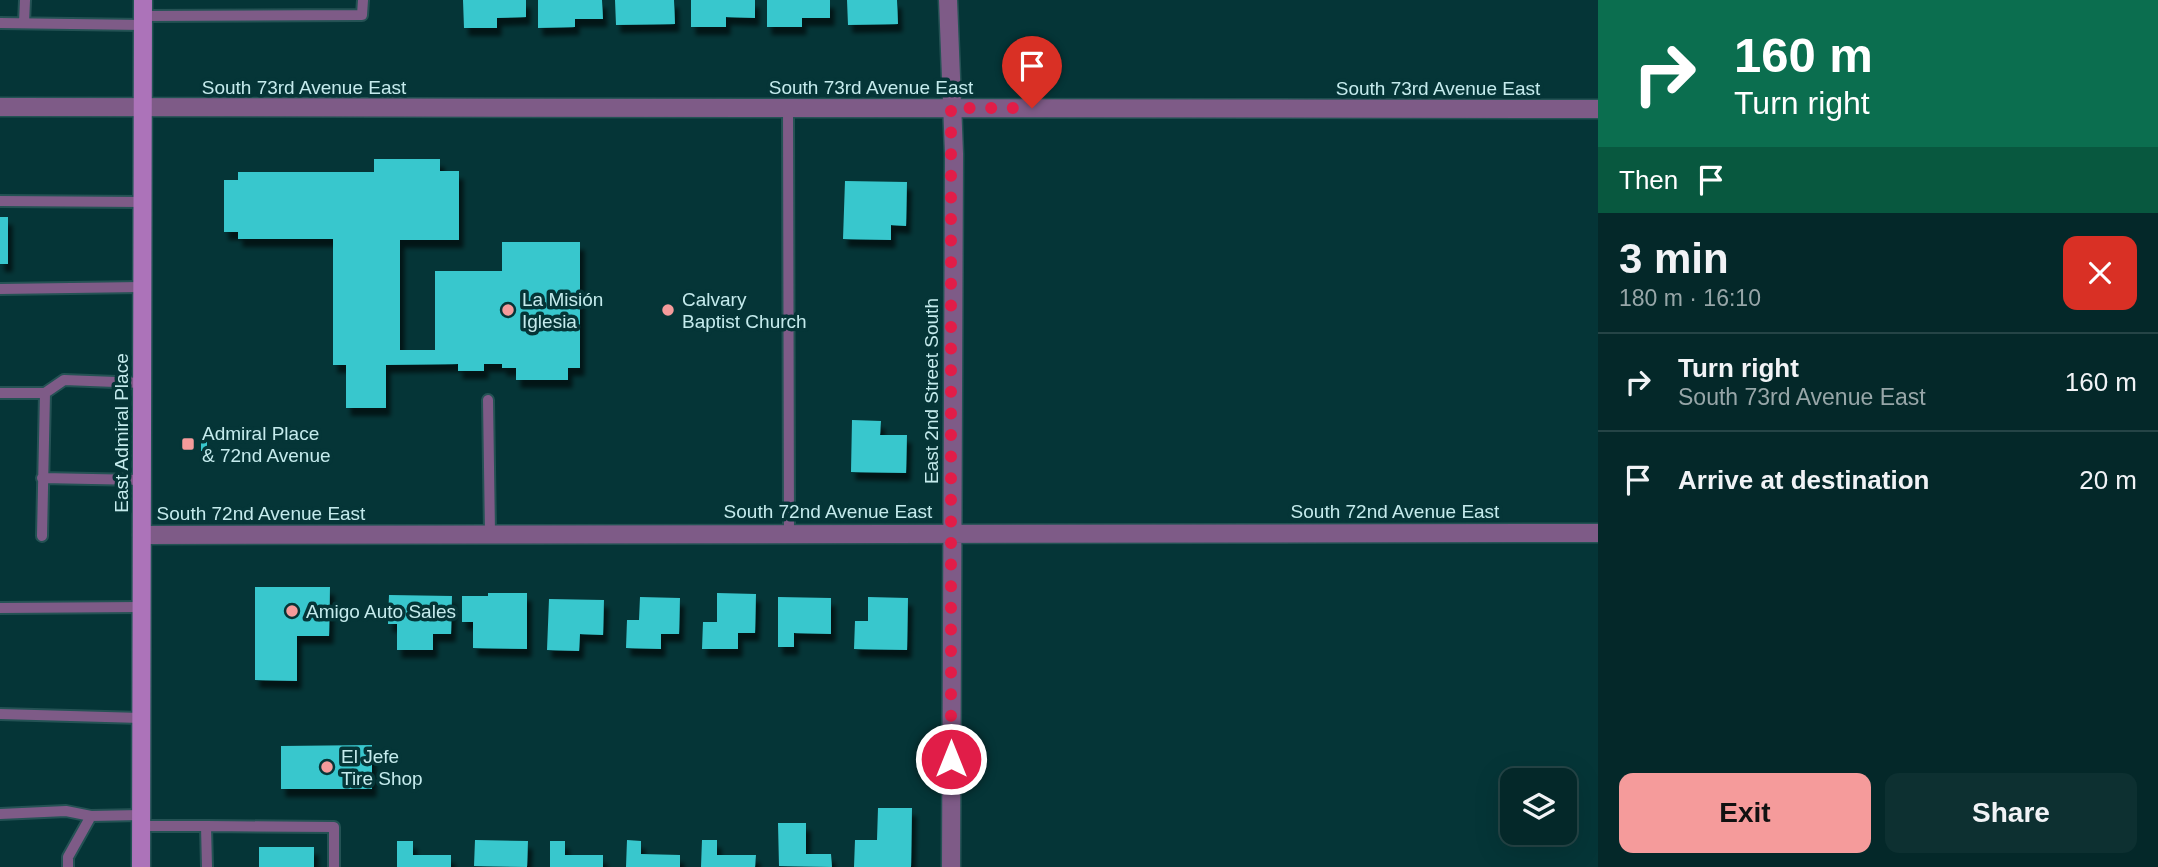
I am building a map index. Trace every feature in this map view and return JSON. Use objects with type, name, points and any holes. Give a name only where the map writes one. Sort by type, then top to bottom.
[{"type":"main road","name":"East Admiral Place","points":[[142,867],[144,14]]},
{"type":"street","name":"East 2nd Street South","points":[[948,0],[951,108],[951,867]]},
{"type":"street","name":"South 73rd Avenue East","points":[[0,107],[1598,108]]},
{"type":"street","name":"South 72nd Avenue East","points":[[142,535],[951,531],[1598,533]]},
{"type":"lane","points":[[24,23],[25,0]]},
{"type":"lane","points":[[0,23],[144,14],[362,15],[363,0]]},
{"type":"lane","points":[[788,108],[789,532]]},
{"type":"lane","points":[[0,201],[143,202]]},
{"type":"lane","points":[[0,289],[142,287]]},
{"type":"lane","points":[[0,393],[45,393],[64,380],[142,383]]},
{"type":"lane","points":[[42,537],[45,393]]},
{"type":"lane","points":[[488,400],[490,533]]},
{"type":"lane","points":[[42,478],[142,480]]},
{"type":"lane","points":[[0,608],[142,607]]},
{"type":"lane","points":[[0,714],[141,718]]},
{"type":"lane","points":[[0,814],[66,811],[91,816],[206,827],[334,827],[334,867]]},
{"type":"lane","points":[[68,867],[68,857],[91,816]]},
{"type":"lane","points":[[206,827],[207,867]]},
{"type":"building","points":[[463,0],[526,0],[526,17],[497,18],[497,28],[464,28]]},
{"type":"building","points":[[538,0],[602,0],[603,19],[575,19],[575,27],[538,28]]},
{"type":"building","points":[[615,0],[674,0],[675,24],[616,25]]},
{"type":"building","points":[[691,0],[755,0],[755,18],[726,17],[726,27],[691,27]]},
{"type":"building","points":[[767,0],[830,0],[830,18],[802,18],[802,27],[767,27]]},
{"type":"building","points":[[847,0],[897,0],[898,24],[848,25]]},
{"type":"building","name":"La Misión Iglesia","points":[[374,159],[440,159],[440,171],[459,171],[459,240],[400,240],[400,350],[435,350],[435,271],[502,271],[502,242],[580,242],[580,368],[568,368],[568,380],[516,380],[516,368],[502,368],[502,364],[484,364],[484,371],[458,371],[458,364],[386,365],[386,408],[346,408],[346,365],[333,365],[333,239],[238,239],[238,232],[224,232],[224,180],[238,180],[238,172],[374,172]]},
{"type":"building","points":[[845,181],[907,182],[906,226],[891,225],[891,240],[843,239]]},
{"type":"building","points":[[0,217],[8,217],[8,264],[0,264]]},
{"type":"building","points":[[852,420],[881,421],[880,435],[907,435],[906,473],[851,472]]},
{"type":"building","points":[[201,441],[207,442],[207,451],[201,451]]},
{"type":"building","name":"Amigo Auto Sales","points":[[255,587],[330,587],[329,636],[297,636],[297,681],[255,680]]},
{"type":"building","points":[[488,593],[527,593],[527,649],[473,648],[473,622],[462,622],[462,596],[488,596]]},
{"type":"building","points":[[717,593],[756,594],[755,633],[738,633],[738,649],[702,649],[703,622],[717,622]]},
{"type":"building","points":[[389,595],[452,596],[451,634],[433,634],[433,650],[397,650],[397,624],[388,624]]},
{"type":"building","points":[[640,597],[680,598],[679,634],[661,634],[661,649],[626,648],[627,620],[639,620]]},
{"type":"building","points":[[778,597],[831,598],[831,634],[794,633],[794,647],[778,647]]},
{"type":"building","points":[[868,597],[908,598],[907,650],[854,649],[855,621],[868,621]]},
{"type":"building","points":[[549,599],[604,600],[603,635],[580,634],[579,651],[547,650]]},
{"type":"building","name":"El Jefe Tire Shop","points":[[372,745],[372,789],[281,789],[281,746]]},
{"type":"building","points":[[878,808],[912,808],[911,867],[854,867],[855,840],[877,840]]},
{"type":"building","points":[[778,823],[806,823],[806,854],[831,854],[832,867],[779,866]]},
{"type":"building","points":[[475,840],[528,841],[527,867],[474,866]]},
{"type":"building","points":[[627,840],[641,841],[641,854],[680,855],[680,867],[626,867]]},
{"type":"building","points":[[702,840],[717,840],[717,855],[756,855],[755,867],[701,867]]},
{"type":"building","points":[[397,841],[413,841],[413,855],[451,855],[451,867],[397,867]]},
{"type":"building","points":[[550,841],[565,841],[565,855],[603,855],[603,867],[550,867]]},
{"type":"building","points":[[259,847],[314,847],[314,867],[259,867]]},
{"type":"place","name":"La Misión Iglesia","points":[[508,310]]},
{"type":"place","name":"Calvary Baptist Church","points":[[668,310]]},
{"type":"place","name":"Admiral Place & 72nd Avenue","points":[[188,444]]},
{"type":"place","name":"Amigo Auto Sales","points":[[292,611]]},
{"type":"place","name":"El Jefe Tire Shop","points":[[327,767]]},
{"type":"route","points":[[951,759],[954,154],[951,108],[1032,108]]}]
